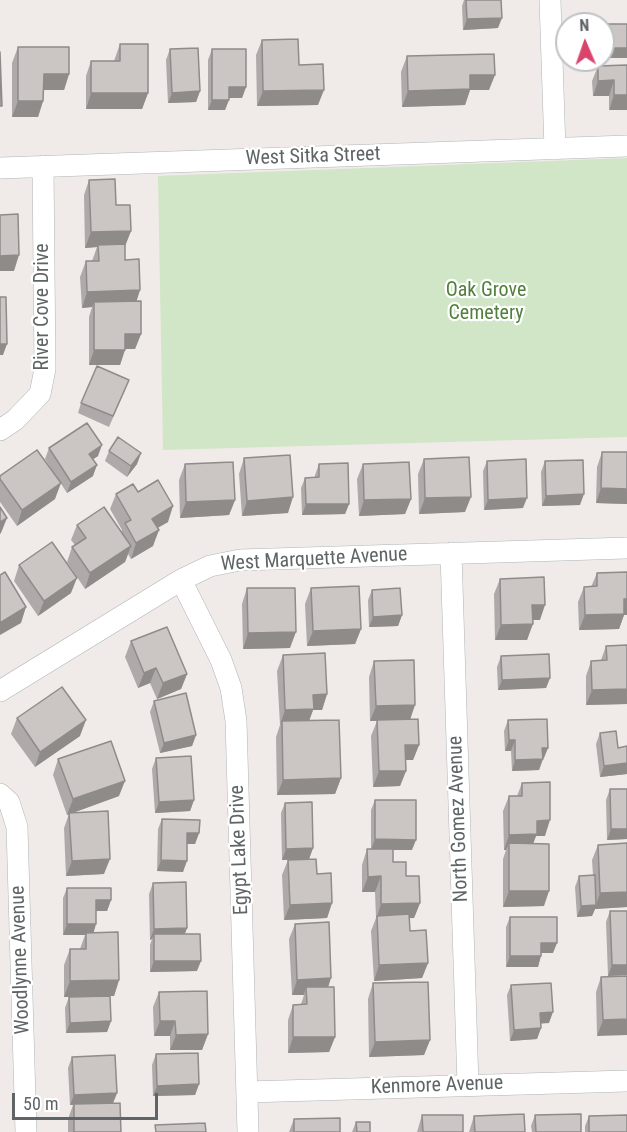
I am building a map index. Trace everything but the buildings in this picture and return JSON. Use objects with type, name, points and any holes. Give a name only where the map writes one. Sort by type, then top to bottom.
[{"type":"street","points":[[550,0],[555,149]]},
{"type":"street","name":"West Sitka Street","points":[[0,168],[627,146]]},
{"type":"street","name":"River Cove Drive","points":[[0,430],[15,420],[40,394],[45,369],[43,166]]},
{"type":"street","name":"West Marquette Avenue","points":[[0,691],[181,580],[210,566],[240,560],[627,548]]},
{"type":"street","name":"North Gomez Avenue","points":[[451,553],[468,1085]]},
{"type":"street","name":"Egypt Lake Drive","points":[[181,580],[221,660],[231,688],[236,721],[248,1132]]},
{"type":"street","name":"Woodlynne Avenue","points":[[0,794],[9,802],[17,827],[26,1132]]},
{"type":"street","name":"Kenmore Avenue","points":[[247,1092],[627,1080]]},
{"type":"green space","name":"Oak Grove Cemetery","points":[[627,158],[627,437],[163,450],[158,176]]}]
